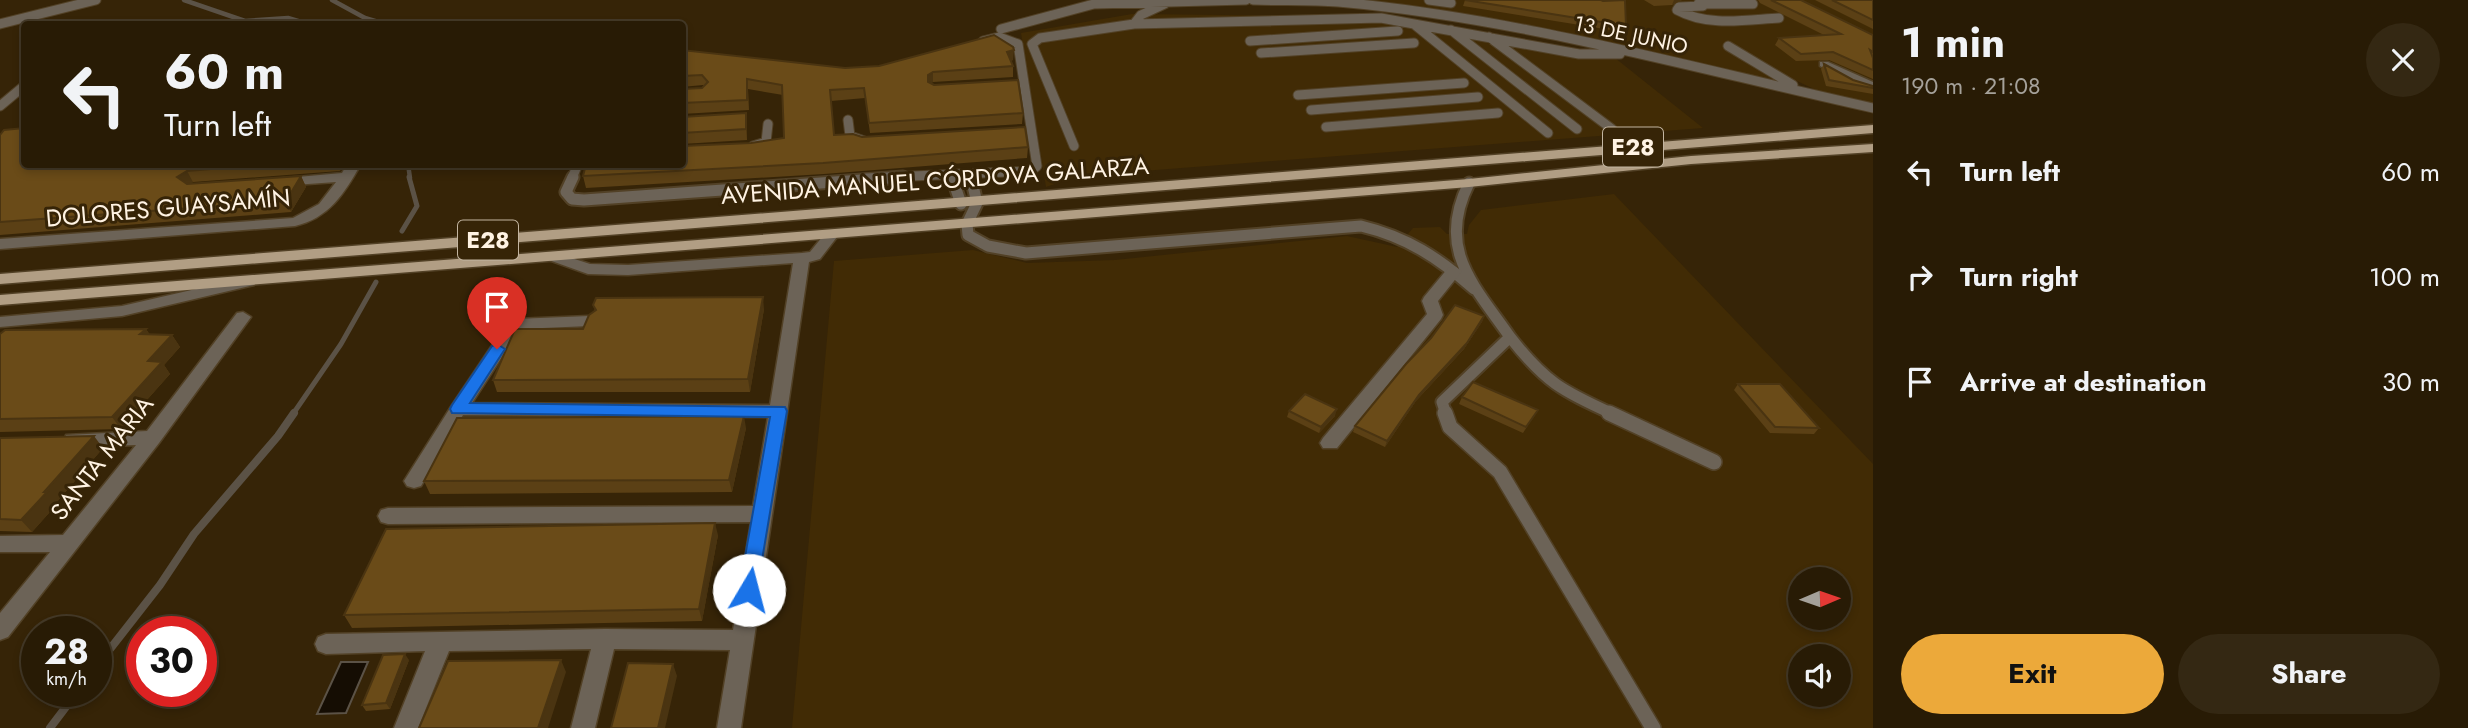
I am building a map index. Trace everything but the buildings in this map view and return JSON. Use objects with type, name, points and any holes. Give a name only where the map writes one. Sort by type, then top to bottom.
[{"type":"main road","name":"AVENIDA MANUEL CÓRDOVA GALARZA","points":[[0,279],[969,204],[1872,125]]},
{"type":"main road","name":"AVENIDA MANUEL CÓRDOVA GALARZA","points":[[0,300],[1469,183],[1692,160],[1873,148]]},
{"type":"main road","points":[[1469,183],[1472,162]]},
{"type":"street","points":[[1824,64],[1854,80],[1873,86]]},
{"type":"street","points":[[263,184],[350,171]]},
{"type":"street","name":"DOLORES GUAYSAMÍN","points":[[0,244],[295,222],[311,218],[325,210],[350,171]]},
{"type":"street","points":[[551,256],[588,269],[628,270],[802,258],[815,256],[832,234]]},
{"type":"street","points":[[729,728],[760,514],[802,258]]},
{"type":"street","points":[[1331,443],[1435,315],[1430,301],[1454,271]]},
{"type":"street","name":"AVENIDA MANUEL CÓRDOVA GALARZA","points":[[0,321],[122,311],[267,278]]},
{"type":"street","name":"SANTA MARIA","points":[[0,630],[152,438],[243,317]]},
{"type":"street","points":[[414,481],[515,324],[589,321]]},
{"type":"street","points":[[458,409],[779,411]]},
{"type":"street","points":[[55,440],[152,438]]},
{"type":"street","points":[[388,516],[760,514]]},
{"type":"street","points":[[0,544],[70,543]]},
{"type":"street","points":[[326,644],[606,639],[742,640]]},
{"type":"street","points":[[583,728],[606,639]]},
{"type":"street","points":[[406,728],[441,641]]},
{"type":"lane","points":[[0,24],[96,0]]},
{"type":"lane","points":[[1000,29],[1094,4],[1246,0]]},
{"type":"lane","name":"13 DE JUNIO","points":[[1253,0],[1335,2],[1445,16],[1634,52],[1873,108]]},
{"type":"lane","points":[[1429,0],[1452,1],[1445,16]]},
{"type":"lane","points":[[1601,0],[1612,0]]},
{"type":"lane","points":[[1691,0],[1703,6]]},
{"type":"lane","points":[[1134,24],[1140,15],[1171,1]]},
{"type":"lane","points":[[1752,4],[1676,10],[1684,15],[1710,20],[1779,18]]},
{"type":"lane","points":[[1074,146],[1032,44],[1040,38],[1134,24],[1381,18],[1588,55],[1634,52]]},
{"type":"lane","points":[[1412,22],[1548,133]]},
{"type":"lane","points":[[1451,30],[1577,129]]},
{"type":"lane","points":[[1250,41],[1398,31]]},
{"type":"lane","points":[[1486,35],[1612,129]]},
{"type":"lane","points":[[576,168],[566,192],[572,199],[584,200],[870,178],[1036,169],[1018,44],[999,37],[973,43]]},
{"type":"lane","points":[[1261,53],[1414,43]]},
{"type":"lane","points":[[1728,46],[1803,90]]},
{"type":"lane","points":[[1011,83],[1023,83]]},
{"type":"lane","points":[[1298,95],[1464,83]]},
{"type":"lane","points":[[0,106],[21,88]]},
{"type":"lane","points":[[1311,110],[1478,97]]},
{"type":"lane","points":[[1838,100],[1872,125]]},
{"type":"lane","points":[[1326,127],[1498,113]]},
{"type":"lane","points":[[848,120],[850,136],[855,139],[875,140]]},
{"type":"lane","points":[[738,148],[766,142],[768,124]]},
{"type":"lane","points":[[1019,131],[1032,130]]},
{"type":"lane","points":[[970,174],[968,235],[978,243],[1026,253],[1362,226],[1384,231],[1433,252],[1485,300]]},
{"type":"lane","points":[[952,175],[969,204]]},
{"type":"lane","points":[[1469,183],[1458,200],[1454,234],[1456,252],[1485,300],[1535,369],[1563,391],[1714,461]]},
{"type":"lane","points":[[1510,337],[1442,402],[1450,427],[1500,472],[1653,728]]},
{"type":"shaded area","points":[[1354,0],[1873,0],[1873,103],[1816,90],[1778,72],[1776,81],[1659,54]]},
{"type":"shaded area","points":[[1132,14],[1395,17],[1591,52],[1615,58],[1703,128],[1078,176],[1046,187],[1021,33]]},
{"type":"shaded area","points":[[1614,194],[1873,464],[1873,728],[792,728],[834,261],[973,250],[1027,263],[1115,260],[1347,236],[1397,247],[1413,228],[1440,227],[1447,234],[1467,234],[1469,225],[1481,210]]},
{"type":"shaded area","points":[[341,662],[368,662],[346,713],[317,714]]},
{"type":"waterway","points":[[184,0],[245,21]]},
{"type":"waterway","points":[[332,0],[375,21]]},
{"type":"waterway","points":[[245,21],[288,18],[298,21]]},
{"type":"waterway","points":[[409,168],[410,178]]},
{"type":"waterway","points":[[402,231],[417,206],[409,177]]},
{"type":"waterway","points":[[293,414],[341,344],[376,282]]},
{"type":"waterway","points":[[112,646],[160,585],[194,534],[278,436],[294,413]]},
{"type":"waterway","points":[[50,728],[66,707]]},
{"type":"route","points":[[497,349],[458,409],[779,411],[749,590]]}]
